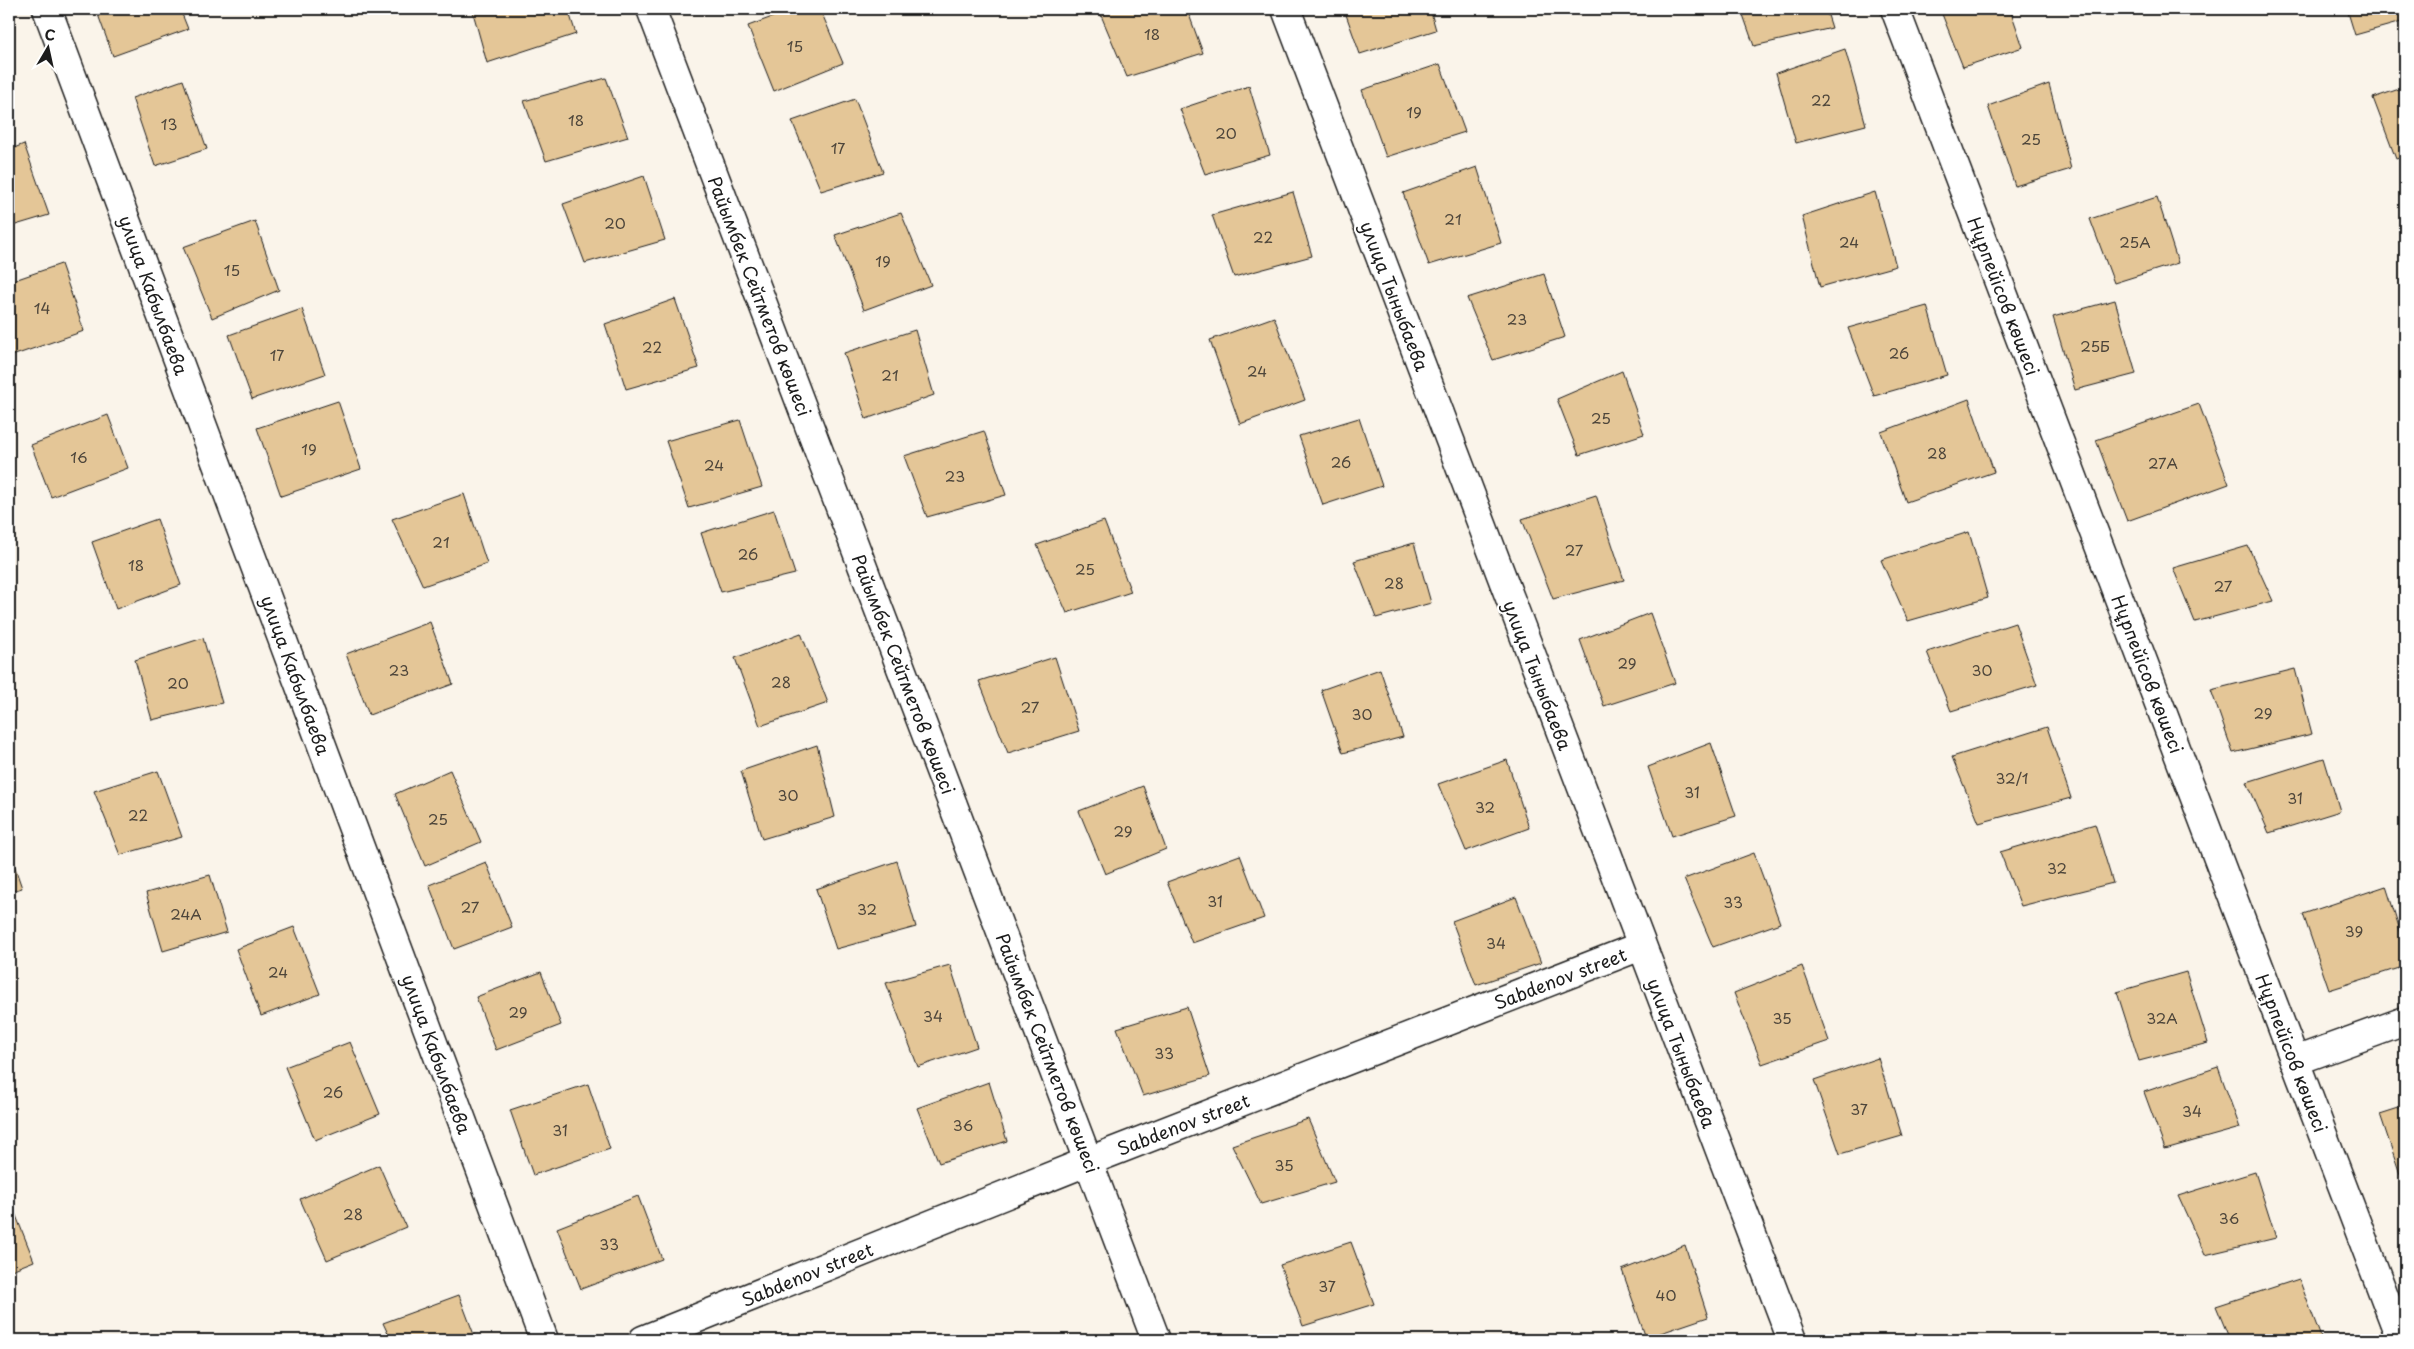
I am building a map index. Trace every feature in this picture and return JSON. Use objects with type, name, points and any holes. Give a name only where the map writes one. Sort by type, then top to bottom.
[{"type":"street","name":"улица Кабылбаева","points":[[47,9],[544,1340]]},
{"type":"street","name":"Райымбек Сейтметов көшесі","points":[[651,9],[1156,1340]]},
{"type":"street","name":"улица Тыныбаева","points":[[1286,9],[1792,1340]]},
{"type":"street","name":"Нұрпейісов көшесі","points":[[1895,9],[2401,1340]]},
{"type":"street","name":"Sabdenov street","points":[[643,1340],[1088,1161],[1641,946]]},
{"type":"street","points":[[2296,1061],[2405,1021]]},
{"type":"building","points":[[96,9],[180,9],[188,29],[113,56]]},
{"type":"building","points":[[472,9],[568,9],[576,34],[487,63]]},
{"type":"building","points":[[794,9],[820,9],[843,63],[774,91],[748,26]]},
{"type":"building","points":[[1113,9],[1187,9],[1203,53],[1127,77],[1100,13]]},
{"type":"building","points":[[1344,9],[1430,9],[1436,30],[1360,54]]},
{"type":"building","points":[[1741,9],[1826,9],[1832,28],[1754,46]]},
{"type":"building","points":[[1940,9],[2010,9],[2023,47],[1963,67]]},
{"type":"building","points":[[2347,9],[2405,9],[2405,21],[2355,35]]},
{"type":"building","points":[[1845,49],[1866,125],[1796,143],[1776,73]]},
{"type":"building","points":[[1440,64],[1465,132],[1386,157],[1362,90]]},
{"type":"building","points":[[606,78],[628,137],[546,161],[524,101]]},
{"type":"building","points":[[183,80],[207,149],[155,166],[132,98]]},
{"type":"building","points":[[2049,84],[2071,169],[2015,186],[1988,106]]},
{"type":"building","points":[[1249,86],[1270,155],[1205,174],[1180,109]]},
{"type":"building","points":[[2405,87],[2405,156],[2396,159],[2373,98]]},
{"type":"building","points":[[855,99],[883,172],[821,191],[792,121]]},
{"type":"building","points":[[24,144],[49,215],[9,227],[9,150]]},
{"type":"building","points":[[1477,167],[1501,243],[1429,265],[1403,193]]},
{"type":"building","points":[[644,176],[665,240],[585,263],[563,204]]},
{"type":"building","points":[[1293,192],[1312,256],[1234,277],[1212,215]]},
{"type":"building","points":[[1875,192],[1896,266],[1820,287],[1802,216]]},
{"type":"building","points":[[2157,197],[2178,263],[2114,283],[2090,219]]},
{"type":"building","points":[[901,213],[931,285],[864,310],[835,235]]},
{"type":"building","points":[[255,221],[279,290],[212,318],[183,247]]},
{"type":"building","points":[[61,264],[84,331],[9,357],[9,282]]},
{"type":"building","points":[[1544,274],[1565,337],[1493,360],[1467,298]]},
{"type":"building","points":[[675,299],[699,368],[626,389],[605,324]]},
{"type":"building","points":[[2115,300],[2136,374],[2075,390],[2053,317]]},
{"type":"building","points":[[1927,306],[1947,375],[1874,396],[1848,328]]},
{"type":"building","points":[[302,309],[325,374],[252,399],[229,335]]},
{"type":"building","points":[[1274,317],[1305,400],[1240,424],[1210,340]]},
{"type":"building","points":[[915,330],[934,395],[866,419],[844,353]]},
{"type":"building","points":[[1622,371],[1644,434],[1579,455],[1557,399]]},
{"type":"building","points":[[1969,399],[1994,472],[1906,502],[1881,432]]},
{"type":"building","points":[[338,401],[361,469],[281,496],[257,428]]},
{"type":"building","points":[[2199,404],[2229,484],[2127,521],[2096,440]]},
{"type":"building","points":[[108,415],[128,468],[51,497],[31,445]]},
{"type":"building","points":[[1359,418],[1382,486],[1323,505],[1299,436]]},
{"type":"building","points":[[740,420],[762,487],[689,508],[666,441]]},
{"type":"building","points":[[984,431],[1006,495],[927,517],[904,456]]},
{"type":"building","points":[[464,494],[487,564],[423,586],[392,519]]},
{"type":"building","points":[[1596,495],[1624,580],[1553,599],[1522,519]]},
{"type":"building","points":[[774,510],[795,574],[721,592],[701,533]]},
{"type":"building","points":[[157,519],[181,585],[116,609],[92,542]]},
{"type":"building","points":[[1104,521],[1131,592],[1067,613],[1037,545]]},
{"type":"building","points":[[1969,532],[1988,598],[1908,621],[1881,560]]},
{"type":"building","points":[[1414,543],[1431,603],[1376,618],[1354,561]]},
{"type":"building","points":[[2248,546],[2273,601],[2195,622],[2173,568]]},
{"type":"building","points":[[1650,613],[1675,683],[1604,706],[1580,640]]},
{"type":"building","points":[[430,622],[453,684],[369,715],[346,654]]},
{"type":"building","points":[[2015,623],[2037,685],[1951,711],[1927,652]]},
{"type":"building","points":[[801,633],[828,703],[760,726],[735,658]]},
{"type":"building","points":[[203,638],[222,703],[152,720],[135,660]]},
{"type":"building","points":[[1055,657],[1079,731],[1008,753],[979,681]]},
{"type":"building","points":[[1380,669],[1403,737],[1343,753],[1321,690]]},
{"type":"building","points":[[2295,669],[2312,734],[2233,753],[2211,690]]},
{"type":"building","points":[[2047,727],[2071,798],[1979,823],[1952,757]]},
{"type":"building","points":[[1711,743],[1736,816],[1672,836],[1648,767]]},
{"type":"building","points":[[817,745],[835,817],[762,839],[741,771]]},
{"type":"building","points":[[2324,758],[2340,811],[2269,833],[2247,782]]},
{"type":"building","points":[[1507,760],[1529,828],[1466,851],[1438,784]]},
{"type":"building","points":[[450,770],[481,842],[425,866],[395,794]]},
{"type":"building","points":[[158,771],[182,837],[120,855],[94,791]]},
{"type":"building","points":[[1143,786],[1166,849],[1105,874],[1079,811]]},
{"type":"building","points":[[2095,824],[2113,883],[2021,906],[2000,852]]},
{"type":"building","points":[[9,850],[22,888],[9,892]]},
{"type":"building","points":[[1754,853],[1780,923],[1713,947],[1684,879]]},
{"type":"building","points":[[1240,855],[1264,918],[1192,943],[1167,882]]},
{"type":"building","points":[[897,861],[916,927],[836,949],[816,889]]},
{"type":"building","points":[[486,862],[512,927],[454,949],[429,885]]},
{"type":"building","points":[[210,875],[227,932],[163,951],[146,893]]},
{"type":"building","points":[[2386,886],[2405,946],[2405,966],[2329,990],[2303,914]]},
{"type":"building","points":[[1516,897],[1541,963],[1476,985],[1452,921]]},
{"type":"building","points":[[294,927],[320,994],[261,1016],[236,949]]},
{"type":"building","points":[[950,965],[977,1047],[918,1067],[886,983]]},
{"type":"building","points":[[1802,966],[1829,1041],[1762,1064],[1734,993]]},
{"type":"building","points":[[541,972],[561,1025],[496,1050],[476,997]]},
{"type":"building","points":[[2186,972],[2208,1043],[2139,1061],[2117,992]]},
{"type":"building","points":[[1187,1007],[1210,1076],[1143,1096],[1117,1028]]},
{"type":"building","points":[[350,1042],[380,1114],[315,1140],[285,1067]]},
{"type":"building","points":[[1878,1058],[1902,1136],[1840,1154],[1814,1080]]},
{"type":"building","points":[[2218,1067],[2240,1128],[2165,1149],[2144,1092]]},
{"type":"building","points":[[989,1082],[1007,1141],[939,1163],[917,1108]]},
{"type":"building","points":[[588,1084],[610,1149],[533,1175],[510,1110]]},
{"type":"building","points":[[2405,1106],[2405,1176],[2401,1177],[2380,1114]]},
{"type":"building","points":[[1308,1119],[1335,1182],[1261,1204],[1232,1145]]},
{"type":"building","points":[[379,1165],[406,1227],[327,1260],[300,1199]]},
{"type":"building","points":[[2255,1172],[2276,1238],[2205,1255],[2178,1196]]},
{"type":"building","points":[[638,1196],[662,1259],[581,1289],[557,1228]]},
{"type":"building","points":[[9,1198],[34,1261],[9,1271]]},
{"type":"building","points":[[1351,1242],[1374,1304],[1303,1326],[1280,1265]]},
{"type":"building","points":[[1685,1245],[1708,1317],[1646,1338],[1622,1270]]},
{"type":"building","points":[[2299,1279],[2322,1340],[2230,1340],[2216,1306]]},
{"type":"building","points":[[459,1295],[476,1340],[391,1340],[383,1323]]}]
